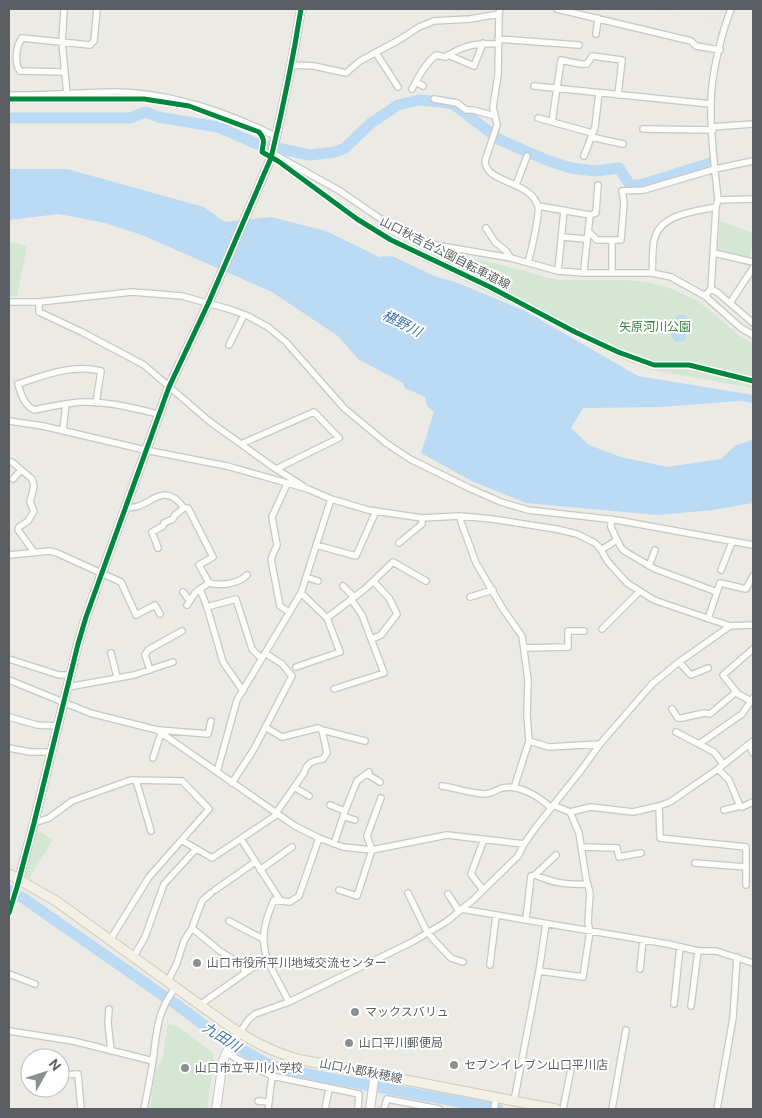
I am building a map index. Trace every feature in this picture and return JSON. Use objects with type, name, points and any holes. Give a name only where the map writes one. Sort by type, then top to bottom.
[{"type":"main road","name":"山口小郡秋穂線","points":[[9,874],[18,883],[56,901],[168,981],[174,990],[201,1004],[238,1035],[285,1056],[375,1078],[495,1103],[514,1100],[556,1109]]},
{"type":"street","points":[[64,9],[62,43],[67,94]]},
{"type":"street","points":[[65,72],[20,71],[17,66],[18,44],[22,38],[90,45],[94,41],[97,9]]},
{"type":"street","points":[[9,913],[34,823],[78,644],[101,574],[168,387],[209,302],[272,156],[292,65],[300,9]]},
{"type":"street","points":[[557,9],[691,41],[696,46],[720,50]]},
{"type":"street","points":[[705,296],[711,289],[717,204],[712,128],[712,88],[731,9]]},
{"type":"street","points":[[292,65],[314,66],[346,73],[360,61],[434,20],[470,19],[500,11],[498,75],[493,107],[497,125],[485,166],[489,172],[527,190],[538,206],[528,262]]},
{"type":"street","points":[[596,34],[598,18]]},
{"type":"street","points":[[448,56],[456,49],[498,41],[579,45]]},
{"type":"street","points":[[412,89],[429,61],[436,55],[448,56],[474,66],[483,43]]},
{"type":"street","points":[[376,53],[398,87]]},
{"type":"street","points":[[552,122],[561,60],[587,64],[592,56],[622,60],[618,95]]},
{"type":"street","points":[[416,82],[423,86]]},
{"type":"street","points":[[534,86],[711,104]]},
{"type":"street","points":[[9,95],[40,96],[117,92],[183,100],[221,113],[277,137]]},
{"type":"street","points":[[584,156],[592,135],[600,92]]},
{"type":"street","points":[[434,99],[457,103],[466,110],[495,116]]},
{"type":"street","points":[[538,118],[623,144]]},
{"type":"street","points":[[644,129],[712,128],[753,124]]},
{"type":"street","points":[[272,156],[340,191],[388,224],[435,245],[511,258],[558,271],[584,274],[612,272],[652,273],[672,277],[705,296],[741,328],[753,335]]},
{"type":"street","points":[[516,185],[526,156]]},
{"type":"street","points":[[589,232],[597,240],[621,240],[624,202],[622,190],[644,190],[715,169],[753,162]]},
{"type":"street","points":[[538,206],[590,215],[596,213],[598,184]]},
{"type":"street","points":[[652,273],[654,241],[657,231],[664,222],[717,204],[753,199]]},
{"type":"street","points":[[558,271],[564,210]]},
{"type":"street","points":[[584,274],[586,239],[589,232],[590,215]]},
{"type":"street","points":[[486,228],[495,242],[511,258]]},
{"type":"street","points":[[562,237],[586,239]]},
{"type":"street","points":[[612,240],[612,272]]},
{"type":"street","points":[[714,253],[753,262]]},
{"type":"street","points":[[730,303],[753,268]]},
{"type":"street","points":[[711,289],[752,320]]},
{"type":"street","points":[[9,302],[39,302],[132,292],[182,296],[209,302],[244,315],[268,327],[286,342],[344,408],[386,443],[410,459],[469,488],[501,502],[528,510],[612,520],[753,545]]},
{"type":"street","points":[[39,302],[40,312],[144,365],[209,421],[276,469],[308,489],[330,499],[376,512],[422,518],[460,516],[556,529],[586,538],[595,543],[627,584],[654,600],[730,626],[753,625]]},
{"type":"street","points":[[229,345],[244,315]]},
{"type":"street","points":[[96,403],[101,371],[93,369],[67,369],[18,384],[21,395],[29,408],[34,410],[66,404],[96,403],[158,414]]},
{"type":"street","points":[[63,430],[66,404]]},
{"type":"street","points":[[241,444],[314,412],[339,438],[276,469]]},
{"type":"street","points":[[9,421],[63,430],[145,450],[212,462],[308,489]]},
{"type":"street","points":[[12,462],[34,482],[30,502],[34,511],[28,521],[19,527],[18,530],[34,552]]},
{"type":"street","points":[[13,479],[21,470]]},
{"type":"street","points":[[287,484],[272,517],[277,545],[271,559],[280,606],[289,612]]},
{"type":"street","points":[[126,507],[132,508],[152,498],[172,496],[184,508],[188,508],[213,557],[199,565],[209,583],[215,585],[238,582],[247,575]]},
{"type":"street","points":[[217,772],[237,700],[302,593],[330,499]]},
{"type":"street","points":[[158,548],[149,533],[173,519],[184,508]]},
{"type":"street","points":[[316,545],[356,556],[376,512]]},
{"type":"street","points":[[460,516],[460,522],[476,563],[503,609],[522,636],[528,680],[527,715],[529,741],[514,788]]},
{"type":"street","points":[[399,543],[422,524],[422,518]]},
{"type":"street","points":[[612,520],[611,527],[616,540],[622,548],[649,566],[717,592]]},
{"type":"street","points":[[601,550],[616,540]]},
{"type":"street","points":[[721,570],[732,542]]},
{"type":"street","points":[[649,566],[655,550]]},
{"type":"street","points":[[9,555],[50,551],[57,553],[120,582],[136,615],[154,602],[160,614]]},
{"type":"street","points":[[327,618],[373,582],[393,562],[426,581]]},
{"type":"street","points":[[708,619],[720,582],[746,589],[753,576]]},
{"type":"street","points":[[306,577],[318,581]]},
{"type":"street","points":[[372,639],[381,635],[397,614],[389,598],[373,582]]},
{"type":"street","points":[[183,592],[188,603],[195,593],[209,583]]},
{"type":"street","points":[[334,690],[384,673],[362,615],[343,586]]},
{"type":"street","points":[[200,589],[223,662],[243,691]]},
{"type":"street","points":[[470,597],[493,590]]},
{"type":"street","points":[[602,629],[640,592]]},
{"type":"street","points":[[296,667],[341,654],[327,618],[302,593]]},
{"type":"street","points":[[207,607],[236,599],[252,650],[282,664],[292,676],[254,749],[232,783]]},
{"type":"street","points":[[216,1109],[221,1071],[227,1052],[249,1019],[255,1014],[288,1002],[412,942],[446,922],[518,856],[524,844],[600,744],[652,684],[679,662],[730,626]]},
{"type":"street","points":[[150,670],[145,654],[148,650],[182,631]]},
{"type":"street","points":[[524,648],[568,647],[568,631],[584,631]]},
{"type":"street","points":[[699,744],[742,714],[752,700],[736,692],[723,675],[753,650]]},
{"type":"street","points":[[111,653],[118,677]]},
{"type":"street","points":[[9,659],[59,675],[70,675]]},
{"type":"street","points":[[68,687],[150,670],[173,662]]},
{"type":"street","points":[[679,662],[687,676],[708,668]]},
{"type":"street","points":[[9,680],[106,718],[159,731],[208,734],[211,720]]},
{"type":"street","points":[[672,709],[678,718],[704,713],[710,714],[736,692]]},
{"type":"street","points":[[9,716],[36,725],[58,726]]},
{"type":"street","points":[[265,727],[282,737],[318,728],[365,741]]},
{"type":"street","points":[[183,841],[212,858],[277,814],[304,773],[306,766],[312,761],[324,759],[327,754],[322,730]]},
{"type":"street","points":[[159,731],[277,814],[319,838],[343,847],[372,850],[447,835],[524,844]]},
{"type":"street","points":[[153,758],[159,731]]},
{"type":"street","points":[[676,732],[714,752],[723,764]]},
{"type":"street","points":[[529,741],[549,747],[600,744]]},
{"type":"street","points":[[442,786],[486,794],[505,787],[514,788],[530,793],[552,806],[570,812],[591,807],[633,812],[670,802],[751,743],[753,753]]},
{"type":"street","points":[[9,748],[30,752],[52,752]]},
{"type":"street","points":[[718,768],[729,780],[740,806]]},
{"type":"street","points":[[334,844],[357,782],[368,773],[380,782]]},
{"type":"street","points":[[34,823],[50,818],[72,800],[131,780],[182,781],[209,809],[149,877],[110,940]]},
{"type":"street","points":[[136,780],[151,831]]},
{"type":"street","points":[[294,787],[309,796]]},
{"type":"street","points":[[339,890],[357,896],[372,850],[366,836],[381,798]]},
{"type":"street","points":[[724,810],[742,807],[753,802]]},
{"type":"street","points":[[330,805],[355,820]]},
{"type":"street","points":[[659,806],[660,838],[746,847],[746,885]]},
{"type":"street","points":[[538,971],[583,977],[590,931],[588,923],[590,893],[579,832],[570,812]]},
{"type":"street","points":[[288,1002],[264,951],[263,939],[267,917],[274,900],[290,902],[299,896],[319,838]]},
{"type":"street","points":[[240,839],[280,900]]},
{"type":"street","points":[[483,890],[471,874],[484,839]]},
{"type":"street","points":[[260,870],[292,847]]},
{"type":"street","points":[[581,847],[617,848],[619,857],[641,852]]},
{"type":"street","points":[[134,956],[145,937],[164,884],[196,849]]},
{"type":"street","points":[[526,919],[531,876],[535,875],[556,855]]},
{"type":"street","points":[[168,981],[202,901],[213,891],[255,862]]},
{"type":"street","points":[[695,863],[746,867]]},
{"type":"street","points":[[535,875],[567,885],[587,884]]},
{"type":"street","points":[[408,893],[428,933],[451,958],[463,962]]},
{"type":"street","points":[[448,894],[460,910],[526,919],[698,951],[716,950],[753,963]]},
{"type":"street","points":[[490,965],[496,914]]},
{"type":"street","points":[[229,922],[263,939]]},
{"type":"street","points":[[514,1100],[546,924]]},
{"type":"street","points":[[192,928],[220,951],[243,966],[245,973]]},
{"type":"street","points":[[640,969],[643,940]]},
{"type":"street","points":[[674,1004],[680,947]]},
{"type":"street","points":[[691,1006],[698,951]]},
{"type":"street","points":[[717,1109],[733,1018],[737,958]]},
{"type":"street","points":[[201,1004],[252,968],[268,962]]},
{"type":"street","points":[[9,974],[35,984]]},
{"type":"street","points":[[144,1109],[153,1061],[157,1023],[163,1005],[174,990]]},
{"type":"street","points":[[109,1009],[108,1023],[111,1051]]},
{"type":"street","points":[[612,1109],[626,1030]]},
{"type":"street","points":[[9,1031],[73,1041],[153,1061]]},
{"type":"street","points":[[227,1052],[272,1076],[359,1094],[358,1109]]},
{"type":"street","points":[[563,1109],[572,1064]]},
{"type":"street","points":[[70,1074],[78,1074],[81,1109]]},
{"type":"street","points":[[268,1109],[272,1076]]},
{"type":"street","points":[[370,1109],[375,1078]]},
{"type":"street","points":[[325,1109],[330,1089]]},
{"type":"street","points":[[384,1109],[387,1099],[439,1109]]},
{"type":"street","points":[[258,1101],[269,1102]]},
{"type":"green space","points":[[720,221],[753,233],[749,259],[718,250]]},
{"type":"green space","name":"矢原河川公園","points":[[397,240],[406,241],[446,254],[482,260],[557,280],[624,280],[646,282],[667,287],[698,301],[739,335],[753,344],[753,388],[658,371],[628,362],[390,245]]},
{"type":"green space","points":[[9,242],[27,246],[17,296],[9,296]]},
{"type":"green space","points":[[37,830],[53,840],[29,878],[22,875]]},
{"type":"green space","name":"山口市立平川小学校","points":[[168,1024],[175,1025],[212,1052],[214,1059],[207,1109],[150,1109],[155,1071],[162,1060]]},
{"type":"water","name":"椹野川","points":[[9,169],[67,169],[204,207],[225,222],[271,217],[326,231],[379,257],[392,256],[434,276],[458,283],[525,311],[638,376],[753,395],[753,403],[740,401],[660,407],[583,408],[571,428],[589,445],[621,457],[667,467],[721,459],[736,445],[753,440],[753,503],[713,510],[657,515],[526,503],[472,481],[421,453],[434,412],[427,406],[425,397],[405,388],[403,383],[358,359],[338,336],[272,292],[142,235],[105,223],[59,214],[9,220]]},
{"type":"water","points":[[680,315],[685,315],[690,321],[686,328],[685,341],[675,342],[670,333],[673,319]]},
{"type":"waterway","points":[[9,118],[130,118],[146,112],[158,117],[218,127],[257,144],[310,155],[335,152],[345,148],[371,123],[398,105],[419,100],[453,104],[500,140],[549,161],[571,168],[595,171],[619,168],[630,185],[640,185],[711,163]]},
{"type":"waterway","name":"九田川","points":[[9,890],[184,1010],[217,1035],[262,1061],[274,1066],[318,1076],[498,1109]]},
{"type":"railway","points":[[651,9],[753,31]]},
{"type":"cycle path","points":[[9,913],[34,823],[86,617],[169,387],[208,304],[271,158],[288,84],[301,9]]},
{"type":"cycle path","name":"山口秋吉台公園自転車道線","points":[[9,99],[144,99],[189,106],[259,132],[263,139],[262,152],[278,161],[357,219],[391,240],[490,287],[575,332],[618,352],[654,365],[689,365],[753,381]]},
{"type":"place","name":"山口市役所平川地域交流センター","points":[[197,963]]},
{"type":"place","name":"マックスバリュ","points":[[355,1012]]},
{"type":"place","name":"山口平川郵便局","points":[[349,1043]]},
{"type":"place","name":"セブンイレブン山口平川店","points":[[454,1065]]},
{"type":"place","name":"山口市立平川小学校","points":[[185,1068]]}]
